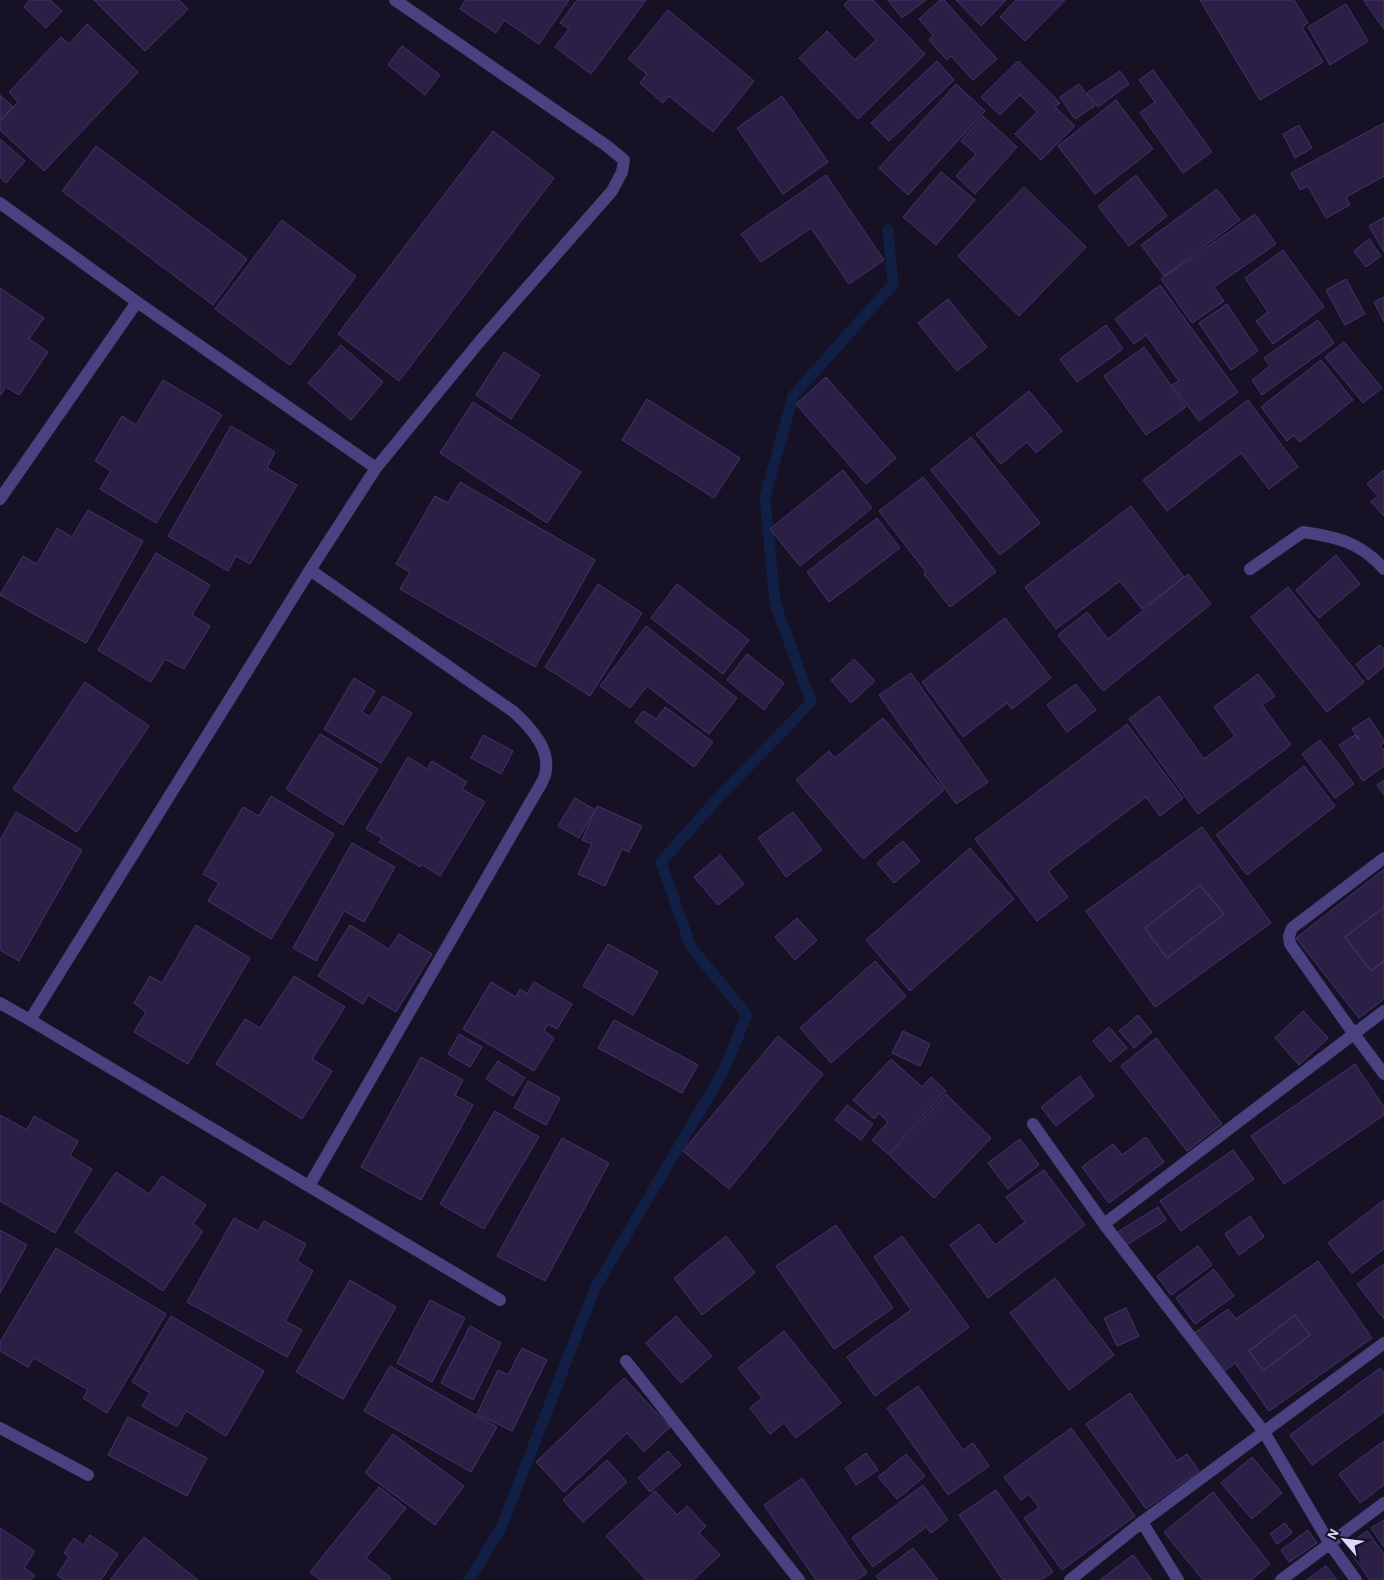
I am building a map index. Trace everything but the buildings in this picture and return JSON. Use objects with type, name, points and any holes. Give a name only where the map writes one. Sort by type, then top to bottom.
[{"type":"street","points":[[30,1020],[310,570],[376,468],[480,342],[612,191],[622,172],[624,160],[607,146],[395,0]]},
{"type":"street","points":[[0,203],[137,302],[376,468]]},
{"type":"street","points":[[0,500],[137,302]]},
{"type":"street","points":[[1250,568],[1303,532],[1334,536],[1373,557],[1384,569]]},
{"type":"street","points":[[309,1186],[534,796],[545,775],[546,764],[545,752],[538,739],[527,724],[514,712],[310,570]]},
{"type":"street","points":[[1384,858],[1292,928],[1289,936],[1290,944],[1384,1074]]},
{"type":"street","points":[[0,1003],[500,1300]]},
{"type":"street","points":[[1104,1224],[1384,1011]]},
{"type":"street","points":[[1033,1124],[1104,1224],[1264,1432],[1330,1544],[1356,1580]]},
{"type":"street","points":[[1070,1580],[1142,1522],[1384,1343]]},
{"type":"street","points":[[626,1361],[799,1580]]},
{"type":"street","points":[[0,1428],[88,1475]]},
{"type":"street","points":[[1281,1580],[1384,1502]]},
{"type":"street","points":[[1142,1522],[1178,1580]]},
{"type":"waterway","points":[[469,1580],[501,1528],[596,1286],[722,1074],[747,1015],[691,947],[661,862],[719,797],[811,702],[775,603],[765,497],[793,396],[893,284],[888,230]]}]
